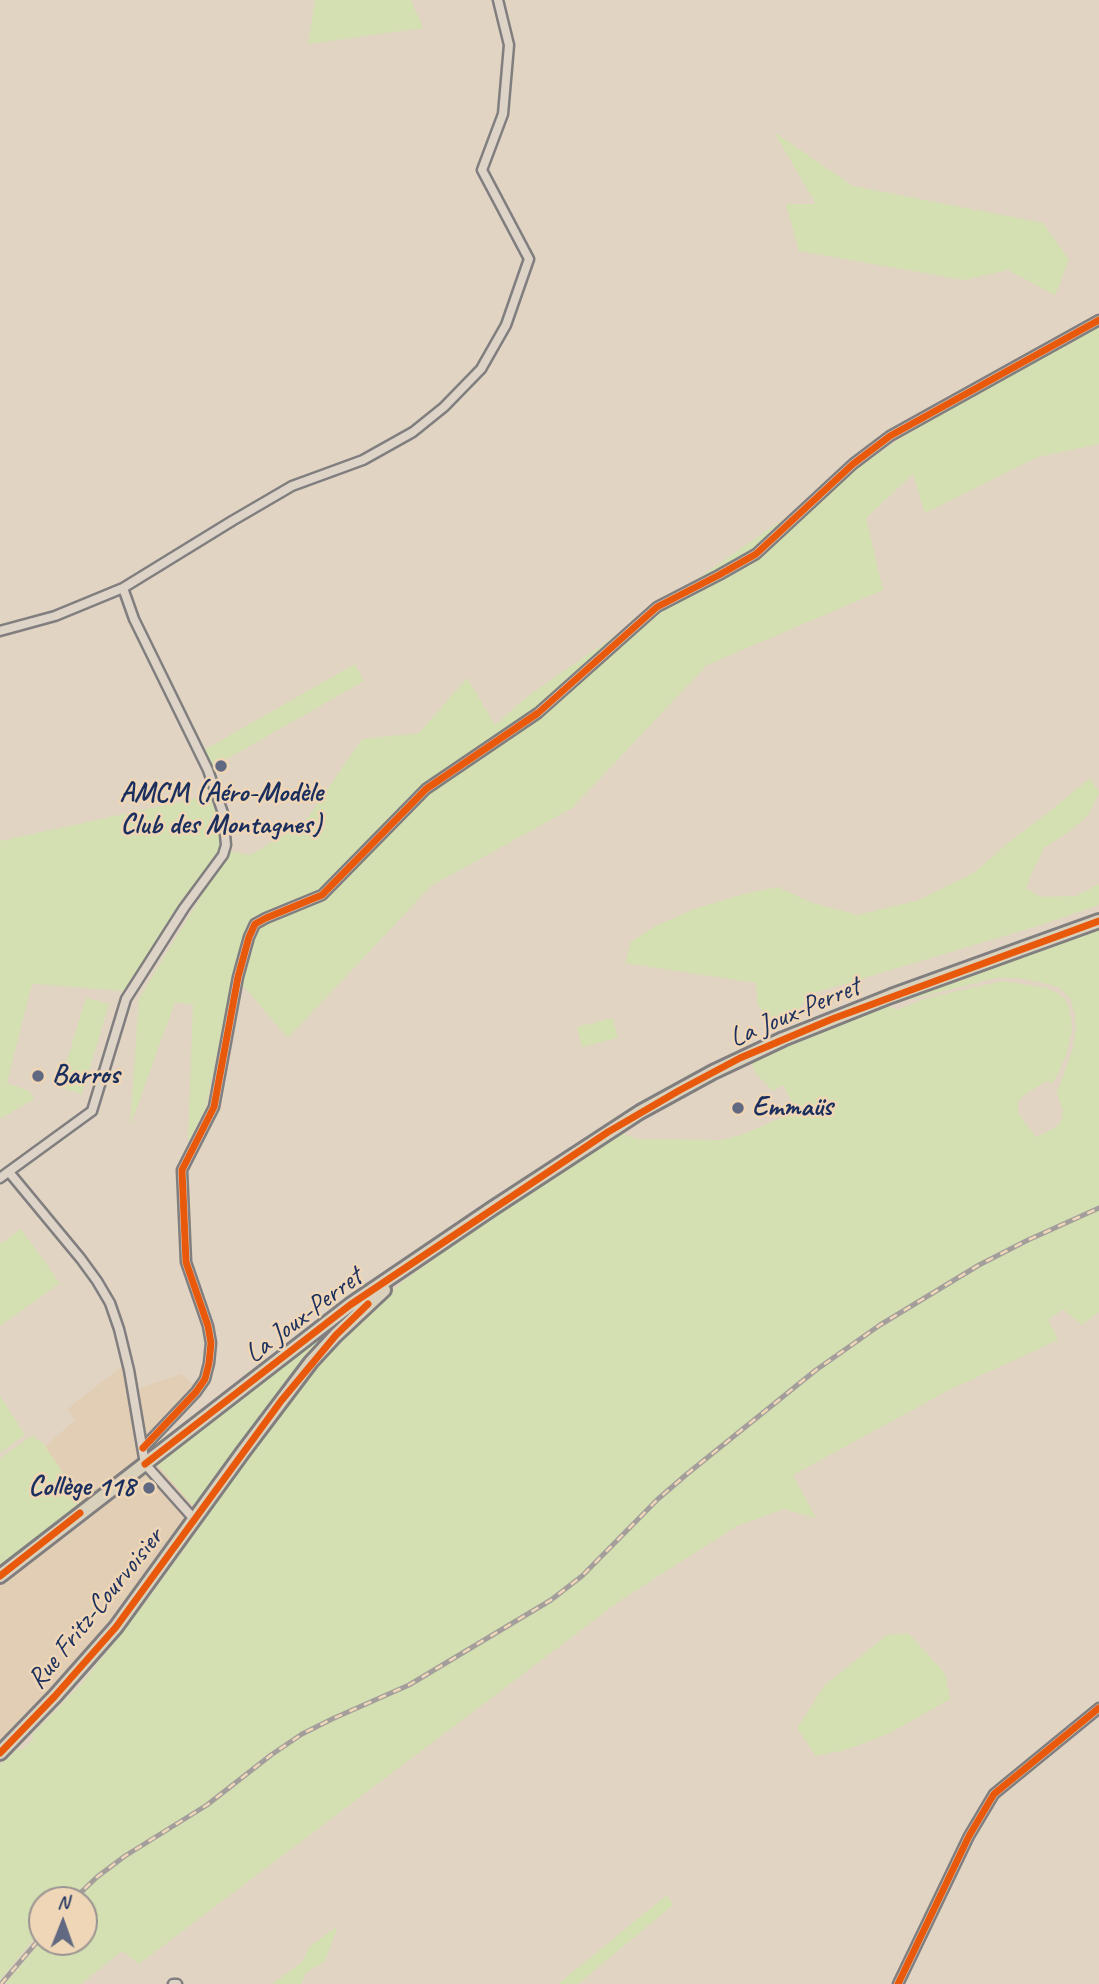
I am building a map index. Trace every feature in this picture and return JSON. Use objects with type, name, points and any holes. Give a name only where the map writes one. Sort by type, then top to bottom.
[{"type":"main road","name":"La Joux-Perret","points":[[0,1576],[350,1305],[608,1132],[731,1063],[832,1018],[1099,920]]},
{"type":"main road","name":"La Joux-Perret","points":[[194,1519],[312,1362],[355,1315],[424,1256]]},
{"type":"main road","name":"Rue Fritz-Courvoisier","points":[[0,1753],[116,1627],[194,1519]]},
{"type":"street","points":[[0,631],[55,615],[122,588],[292,486],[363,460],[413,432],[444,407],[481,369],[506,325],[529,259],[482,170],[503,114],[509,45],[498,0]]},
{"type":"street","points":[[143,1448],[200,1386],[209,1363],[211,1343],[208,1326],[186,1262],[182,1170],[214,1107],[238,977],[255,925],[322,895],[426,789],[538,713],[657,607],[756,554],[853,464],[890,436],[1099,320]]},
{"type":"street","points":[[0,1178],[92,1111],[126,999],[184,908],[223,855],[226,845],[223,813],[208,771],[134,619],[122,588]]},
{"type":"street","points":[[9,1172],[81,1259],[110,1303],[125,1352],[145,1464],[194,1519]]},
{"type":"street","points":[[898,1984],[969,1836],[994,1794],[1099,1708]]},
{"type":"shaded area","points":[[130,1360],[137,1389],[181,1374],[202,1392],[147,1453],[195,1508],[104,1635],[30,1715],[0,1743],[0,1566],[81,1502],[45,1446],[75,1420],[67,1409]]},
{"type":"green space","points":[[315,0],[411,0],[423,28],[308,44]]},
{"type":"green space","points":[[774,132],[853,186],[1043,223],[1069,260],[1055,295],[1008,270],[964,280],[799,251],[786,204],[816,204]]},
{"type":"green space","points":[[1099,325],[1099,444],[1038,457],[925,513],[913,474],[866,518],[883,590],[707,665],[572,808],[431,886],[288,1038],[233,974],[206,1108],[188,1142],[193,1005],[175,1002],[130,1126],[139,998],[229,851],[250,855],[304,823],[362,739],[419,733],[467,678],[495,725],[528,696],[931,417]]},
{"type":"green space","points":[[355,664],[364,681],[213,767],[204,750]]},
{"type":"green space","points":[[1090,778],[1099,793],[1089,814],[1073,829],[1044,848],[1026,888],[1041,897],[1076,896],[1099,884],[1099,905],[811,994],[794,1015],[776,1023],[758,1006],[756,983],[625,963],[631,942],[654,927],[694,909],[744,894],[778,887],[810,902],[857,915],[916,901],[974,873]]},
{"type":"green space","points":[[211,795],[219,824],[220,844],[216,857],[184,896],[125,991],[32,984],[7,1083],[29,1091],[34,1099],[0,1119],[0,841]]},
{"type":"green space","points":[[1099,927],[1099,1312],[1082,1325],[1063,1309],[1048,1320],[1058,1340],[951,1389],[793,1475],[816,1518],[784,1509],[737,1526],[621,1600],[139,1964],[122,1951],[81,1984],[5,1984],[29,1956],[98,1956],[98,1886],[28,1886],[28,1946],[0,1980],[0,1765],[16,1750],[23,1749],[33,1740],[32,1735],[83,1682],[152,1594],[280,1414],[333,1348],[367,1313],[405,1280],[529,1190],[622,1133],[636,1139],[720,1140],[741,1135],[797,1111],[783,1085],[773,1091],[755,1073],[752,1061],[884,1004],[897,1010],[924,999],[1002,981],[1047,988],[1059,994],[1069,1007],[1071,1019],[1072,1029],[1066,1056],[1053,1083],[1047,1081],[1024,1095],[1018,1102],[1018,1113],[1036,1137],[1056,1127],[1061,1121],[1063,1110],[1057,1093],[1073,1048],[1076,1028],[1070,998],[1061,989],[1017,978],[996,978],[903,999]]},
{"type":"green space","points":[[86,998],[109,1004],[82,1094],[59,1087]]},
{"type":"green space","points":[[613,1018],[618,1038],[582,1047],[577,1027]]},
{"type":"green space","points":[[21,1229],[60,1283],[0,1326],[0,1244]]},
{"type":"green space","points":[[354,1309],[312,1351],[203,1496],[192,1505],[155,1462]]},
{"type":"green space","points":[[0,1396],[25,1435],[0,1453]]},
{"type":"green space","points":[[33,1435],[45,1446],[82,1502],[0,1566],[0,1458]]},
{"type":"green space","points":[[908,1633],[945,1673],[950,1699],[888,1734],[845,1750],[816,1756],[797,1728],[825,1685],[887,1635]]},
{"type":"green space","points":[[667,1895],[673,1905],[578,1984],[558,1984]]},
{"type":"green space","points":[[338,1926],[325,1961],[307,1972],[301,1984],[272,1984],[302,1962],[310,1946]]},
{"type":"railway","points":[[88,1886],[125,1856],[207,1805],[302,1734],[409,1685],[551,1600],[582,1576],[658,1499],[687,1474],[816,1370],[880,1325],[979,1265],[1099,1208]]},
{"type":"railway","points":[[1,1984],[28,1952]]},
{"type":"cycle path","points":[[143,1448],[196,1392],[205,1379],[209,1363],[211,1343],[208,1326],[186,1262],[182,1170],[214,1107],[238,977],[255,924],[322,895],[426,789],[538,713],[657,607],[756,554],[853,464],[890,436],[1099,320]]},
{"type":"cycle path","points":[[145,1464],[350,1305],[608,1132],[680,1090],[740,1058],[832,1019],[1099,921]]},
{"type":"cycle path","points":[[0,1753],[116,1627],[281,1401],[336,1335],[368,1304]]},
{"type":"cycle path","points":[[0,1576],[80,1513]]},
{"type":"cycle path","points":[[898,1984],[969,1836],[994,1794],[1099,1708]]},
{"type":"place","name":"AMCM (Aéro-Modèle Club des Montagnes)","points":[[221,766]]},
{"type":"place","name":"Barros","points":[[38,1076]]},
{"type":"place","name":"Emmaüs","points":[[738,1108]]},
{"type":"place","name":"Collège 118","points":[[149,1488]]}]
